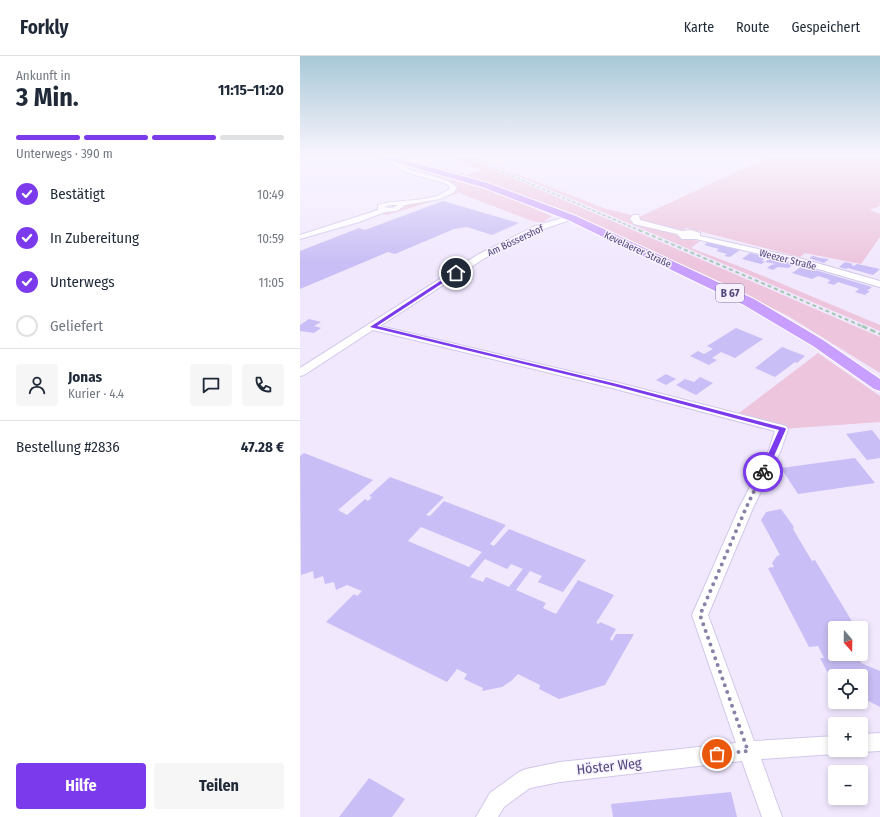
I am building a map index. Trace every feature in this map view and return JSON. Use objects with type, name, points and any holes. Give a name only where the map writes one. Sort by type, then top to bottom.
[{"type":"main road","name":"Kevelaerer Straße","points":[[501,192],[572,218],[749,302],[818,343],[880,386]]},
{"type":"street","points":[[376,202],[383,207],[396,209],[400,208],[402,205],[400,204],[416,203],[450,192]]},
{"type":"street","points":[[300,238],[362,218],[383,207]]},
{"type":"street","name":"Weezer Straße","points":[[636,217],[634,219],[637,222],[682,233],[694,233],[697,235],[696,237],[796,260],[880,284]]},
{"type":"street","name":"Am Bössershof","points":[[300,373],[482,256],[538,228],[572,218]]},
{"type":"street","points":[[372,327],[615,385],[782,429],[700,615],[772,817]]},
{"type":"street","points":[[868,743],[880,742]]},
{"type":"street","name":"Höster Weg","points":[[486,817],[498,800],[526,779],[560,772],[748,751],[828,745]]},
{"type":"shaded area","points":[[453,192],[493,192],[552,216],[542,223],[532,221],[459,193],[387,215],[382,213],[399,210],[407,204],[426,202],[440,198]]},
{"type":"shaded area","points":[[511,192],[544,192],[880,337],[880,373],[788,316],[720,282],[561,209]]},
{"type":"shaded area","points":[[555,192],[561,192],[603,208],[639,217],[694,192],[880,192],[880,206],[870,210],[880,214],[880,237],[861,264],[805,253],[800,257],[687,228],[675,234],[680,238],[700,241],[691,248],[751,271],[880,325],[880,331]]},
{"type":"shaded area","points":[[818,353],[880,396],[880,422],[782,429],[735,416]]},
{"type":"building","points":[[443,201],[519,223],[492,235],[467,227],[454,229],[395,254],[388,252],[300,289],[300,251],[359,228],[365,230]]},
{"type":"building","points":[[708,242],[740,250],[730,257],[724,256],[727,254],[716,251],[719,249],[704,245]]},
{"type":"building","points":[[750,253],[766,257],[762,261],[765,262],[761,264],[742,259]]},
{"type":"building","points":[[813,256],[829,259],[824,263],[809,258]]},
{"type":"building","points":[[770,258],[794,264],[789,268],[778,267],[773,270],[767,268],[776,264],[765,262]]},
{"type":"building","points":[[845,262],[853,264],[851,265],[854,266],[857,264],[880,269],[873,275],[839,267]]},
{"type":"building","points":[[802,266],[872,287],[865,295],[855,292],[859,289],[857,288],[838,282],[834,285],[827,283],[830,281],[828,279],[818,276],[812,279],[792,273]]},
{"type":"building","points":[[309,319],[321,322],[314,326],[321,328],[314,333],[300,331],[300,325]]},
{"type":"building","points":[[736,328],[763,339],[735,358],[721,352],[712,358],[717,360],[709,365],[690,356],[698,351],[704,354],[713,349],[707,346]]},
{"type":"building","points":[[782,347],[805,356],[775,377],[755,368]]},
{"type":"building","points":[[666,374],[676,379],[666,385],[656,380]]},
{"type":"building","points":[[700,377],[713,383],[696,395],[676,385],[685,379],[694,382]]},
{"type":"building","points":[[872,430],[880,440],[880,458],[867,460],[846,434]]},
{"type":"building","points":[[304,453],[373,480],[338,510],[347,515],[365,499],[368,501],[372,497],[369,496],[390,477],[444,497],[426,515],[430,516],[444,501],[506,525],[490,544],[494,546],[509,529],[586,560],[563,592],[538,582],[542,576],[530,571],[516,590],[546,603],[543,608],[556,614],[578,580],[614,595],[596,623],[599,624],[600,622],[616,629],[610,639],[612,641],[616,634],[634,634],[605,685],[559,699],[539,689],[540,685],[518,674],[502,687],[482,691],[483,688],[464,679],[467,674],[457,669],[447,682],[326,622],[354,594],[357,596],[362,591],[347,585],[336,590],[334,582],[325,584],[323,576],[314,579],[313,571],[301,575],[300,456]],"holes":[[[421,527],[482,552],[469,567],[408,541]],[[485,559],[507,569],[511,564],[523,569],[509,587],[486,577],[483,582],[470,577]]]},
{"type":"building","points":[[855,458],[875,483],[798,494],[781,468]]},
{"type":"building","points":[[781,509],[794,527],[793,529],[812,561],[815,560],[852,621],[828,621],[828,661],[860,661],[861,663],[880,671],[880,707],[868,701],[868,669],[828,669],[828,673],[820,658],[824,658],[818,646],[809,647],[768,568],[774,567],[772,563],[777,556],[780,555],[761,520],[766,512]]},
{"type":"building","points":[[369,778],[405,799],[392,817],[339,817]]},
{"type":"building","points":[[731,792],[737,817],[613,817],[611,804]]},
{"type":"railway","points":[[549,192],[641,231]]},
{"type":"railway","points":[[639,230],[864,327]]},
{"type":"railway","points":[[862,326],[880,334]]},
{"type":"way so far","points":[[717,754],[748,751],[700,615],[763,472]]},
{"type":"route","points":[[456,273],[372,327],[615,385],[782,429],[763,472]]}]
